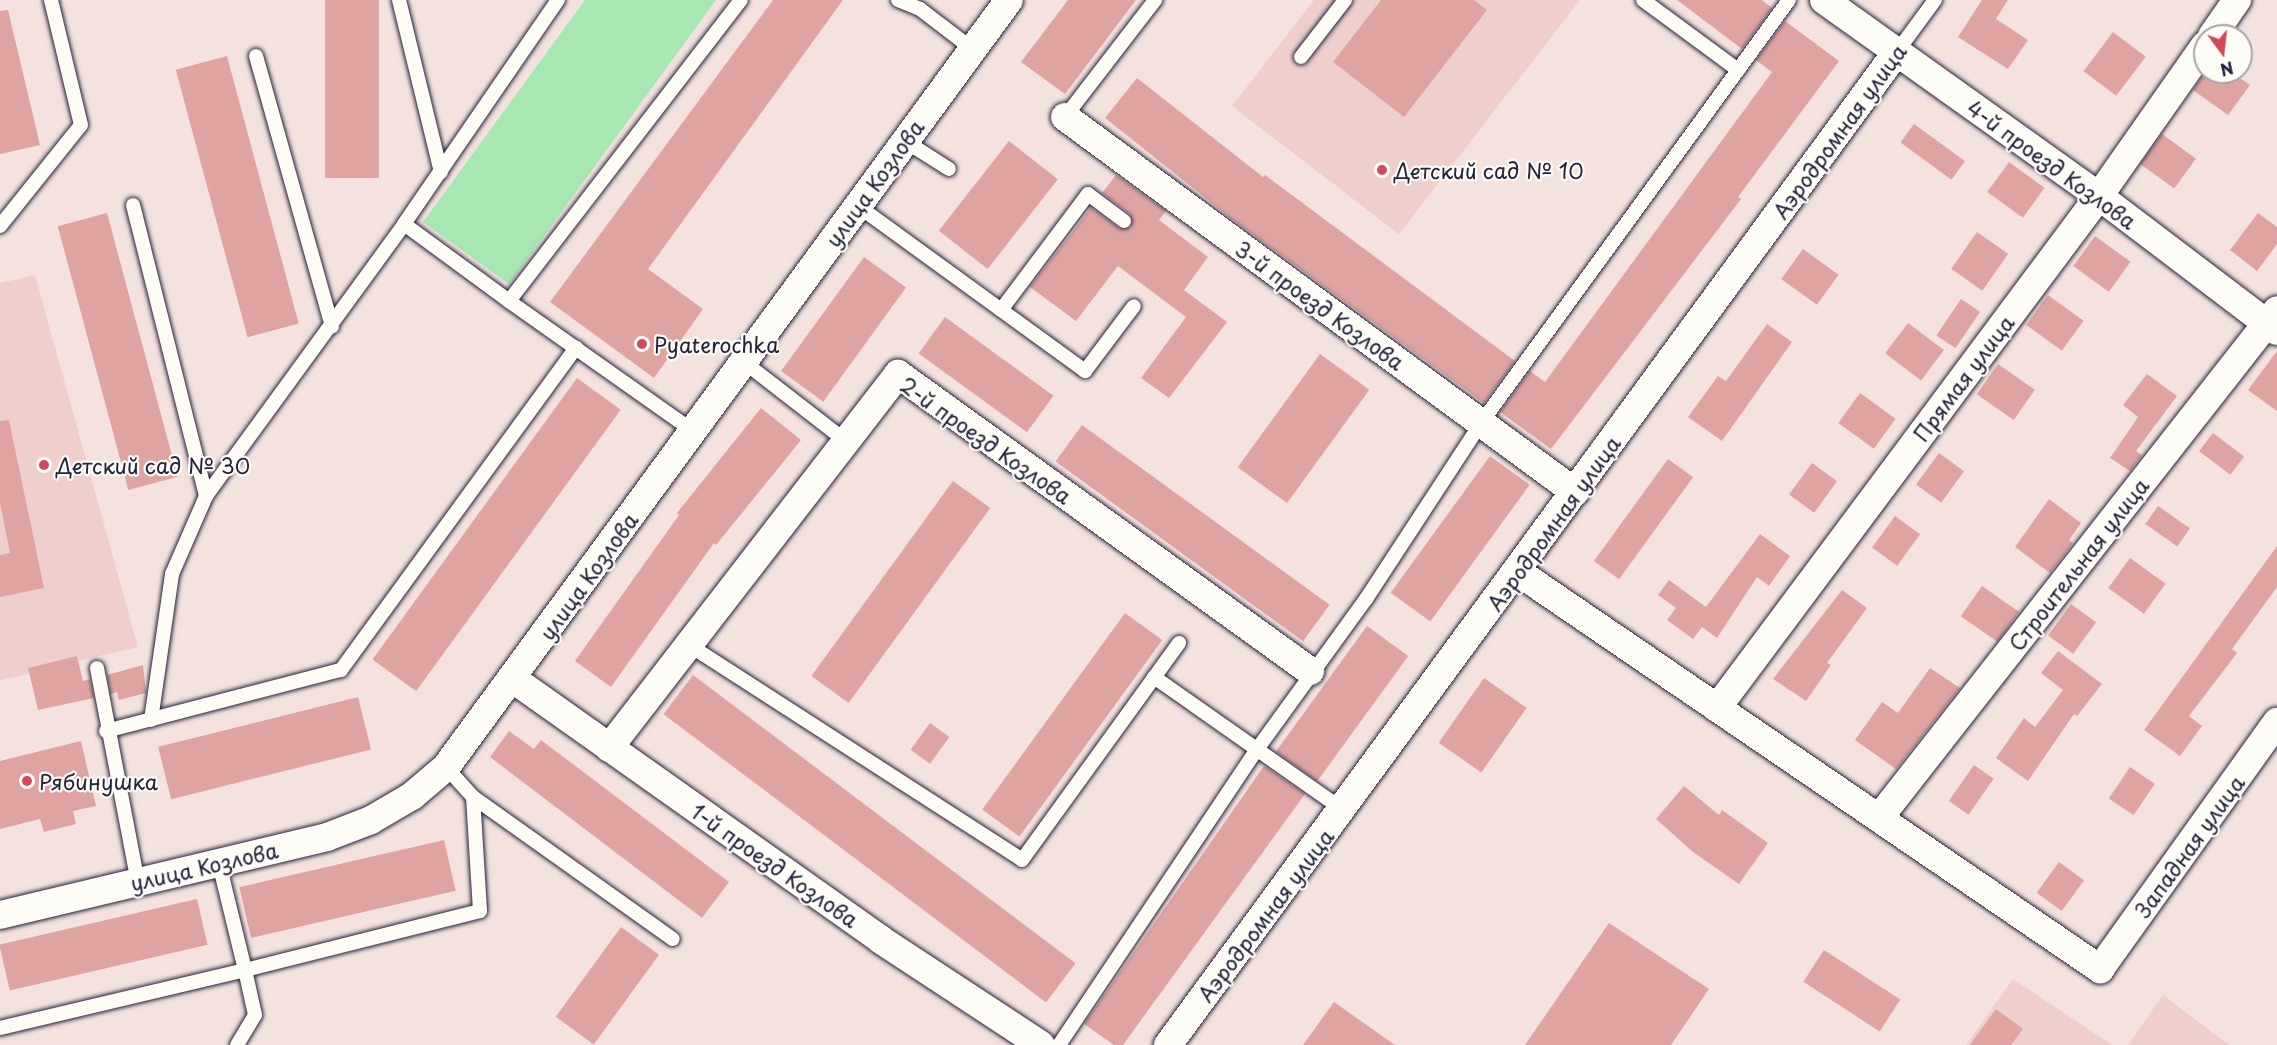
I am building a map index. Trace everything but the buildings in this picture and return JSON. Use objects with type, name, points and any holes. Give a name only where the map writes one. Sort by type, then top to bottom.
[{"type":"street","name":"улица Козлова","points":[[0,915],[327,837],[371,820],[412,796],[446,767],[744,363],[971,48],[1009,0]]},
{"type":"street","name":"4-й проезд Козлова","points":[[1824,0],[2274,322]]},
{"type":"street","points":[[2220,24],[2237,0]]},
{"type":"street","name":"Аэродромная улица","points":[[1168,1045],[1518,572],[1896,53]]},
{"type":"street","name":"Прямая улица","points":[[1717,708],[2099,196],[2193,62]]},
{"type":"street","name":"3-й проезд Козлова","points":[[1065,117],[1575,492]]},
{"type":"street","name":"Строительная улица","points":[[1879,818],[2274,322]]},
{"type":"street","name":"2-й проезд Козлова","points":[[609,748],[898,374],[1310,671]]},
{"type":"street","points":[[1518,572],[1879,818]]},
{"type":"street","name":"1-й проезд Козлова","points":[[513,679],[881,940],[1041,1045]]},
{"type":"street","name":"Западная улица","points":[[1879,818],[2100,969],[2277,722]]},
{"type":"lane","points":[[0,226],[81,125],[51,0]]},
{"type":"lane","points":[[399,0],[441,172]]},
{"type":"lane","points":[[151,720],[172,574],[207,496],[332,327],[558,0]]},
{"type":"lane","points":[[509,301],[741,0]]},
{"type":"lane","points":[[898,0],[924,4],[971,48]]},
{"type":"lane","points":[[1065,117],[1155,0]]},
{"type":"lane","points":[[1301,57],[1345,0]]},
{"type":"lane","points":[[1643,0],[1738,70]]},
{"type":"lane","points":[[1059,1045],[1310,671],[1366,599],[1480,423],[1789,0]]},
{"type":"lane","name":"Аэродромная улица","points":[[1896,53],[1935,0]]},
{"type":"lane","points":[[256,56],[332,327]]},
{"type":"lane","points":[[904,141],[949,169]]},
{"type":"lane","points":[[1001,310],[1088,194],[1124,221]]},
{"type":"lane","points":[[133,205],[207,496]]},
{"type":"lane","points":[[858,206],[1085,371],[1134,306]]},
{"type":"lane","points":[[404,224],[693,431]]},
{"type":"lane","points":[[106,731],[341,670],[576,348]]},
{"type":"lane","points":[[744,363],[846,441]]},
{"type":"lane","points":[[689,645],[1022,860],[1179,643]]},
{"type":"lane","points":[[97,668],[106,731],[138,882]]},
{"type":"lane","points":[[1154,677],[1343,810]]},
{"type":"lane","points":[[446,767],[473,797],[673,939]]},
{"type":"lane","points":[[0,1028],[480,911],[473,797]]},
{"type":"lane","points":[[219,863],[255,1015],[237,1045]]},
{"type":"shaded area","name":"Детский сад № 10","points":[[1314,0],[1580,0],[1399,234],[1232,106]]},
{"type":"shaded area","name":"Детский сад № 30","points":[[35,275],[138,647],[78,661],[77,656],[29,668],[30,674],[0,680],[0,283]]},
{"type":"shaded area","points":[[2013,979],[2112,1045],[1966,1045]]},
{"type":"shaded area","points":[[2163,995],[2229,1045],[2128,1045]]},
{"type":"green space","points":[[585,0],[716,0],[509,284],[423,222]]},
{"type":"place","name":"Детский сад № 10","points":[[1382,170]]},
{"type":"place","name":"Pyaterochka","points":[[642,344]]},
{"type":"place","name":"Детский сад № 30","points":[[44,465]]},
{"type":"place","name":"Рябинушка","points":[[27,781]]}]
